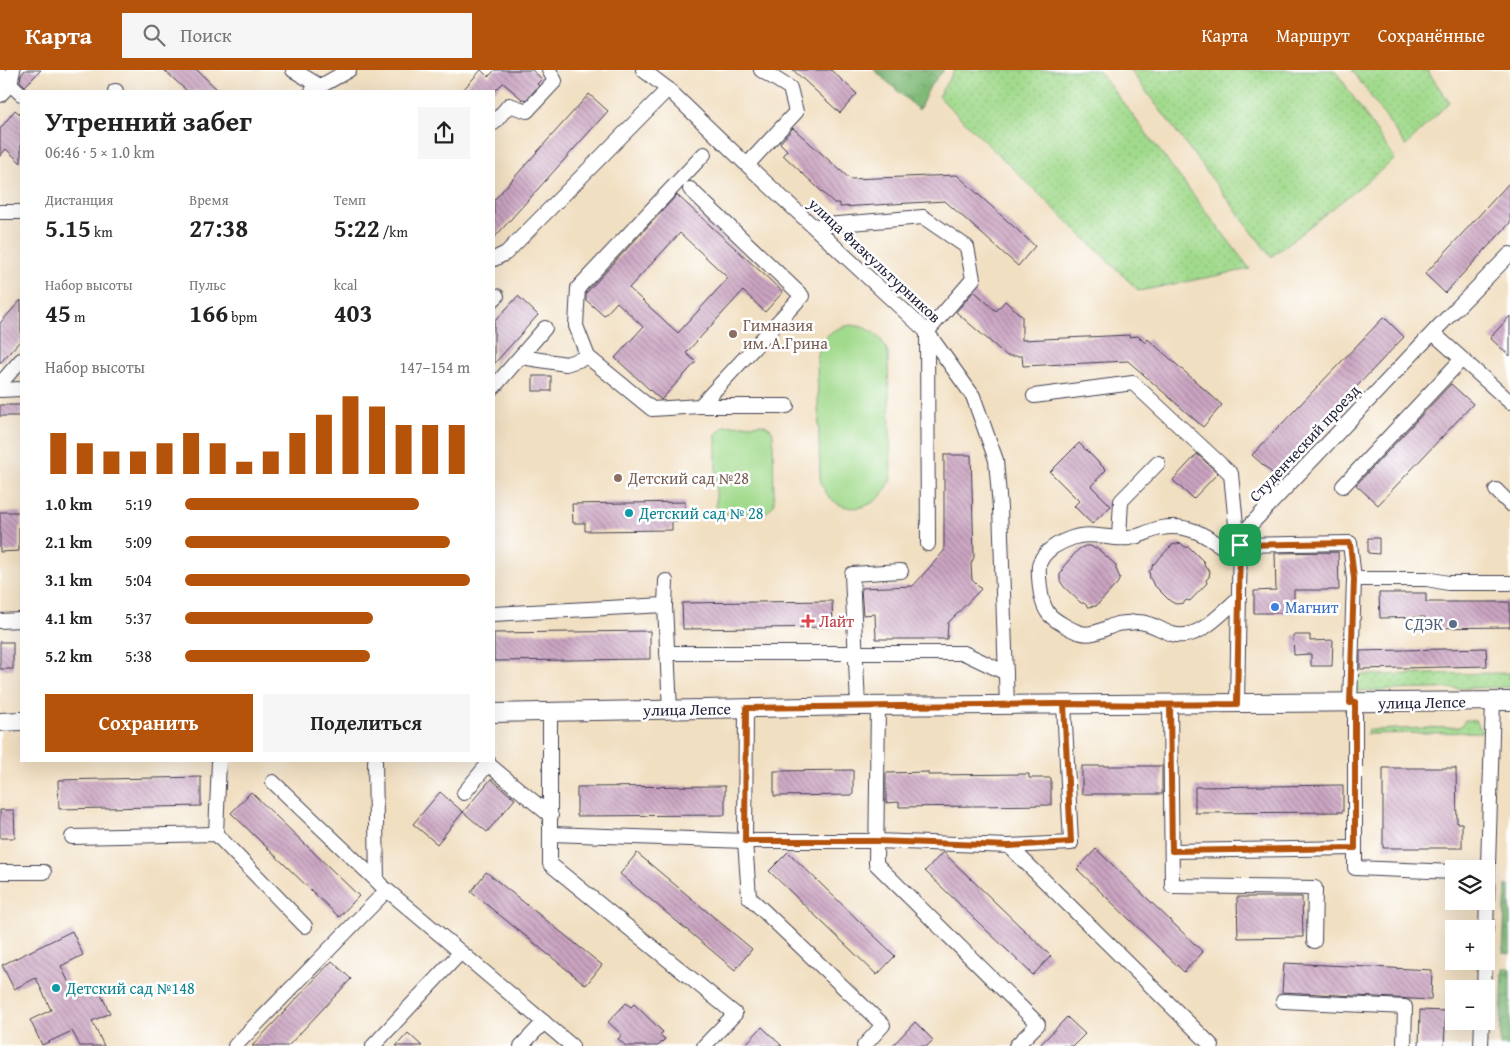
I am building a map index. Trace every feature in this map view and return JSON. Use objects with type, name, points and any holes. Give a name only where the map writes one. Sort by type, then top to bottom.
[{"type":"main road","name":"улица Лепсе","points":[[495,713],[858,706],[1502,701]]},
{"type":"main road","points":[[0,722],[20,721]]},
{"type":"street","points":[[294,70],[316,88],[349,70]]},
{"type":"street","points":[[495,122],[510,106],[527,112],[555,81],[549,70]]},
{"type":"street","name":"улица Физкультурников","points":[[643,70],[668,89],[927,332],[973,396],[996,460],[1000,508],[1007,705]]},
{"type":"street","points":[[747,165],[796,112],[790,88],[761,70]]},
{"type":"street","points":[[0,74],[12,77],[20,92]]},
{"type":"street","points":[[0,95],[12,77]]},
{"type":"street","points":[[495,258],[506,253],[668,89]]},
{"type":"street","points":[[704,154],[578,288],[576,326],[588,357],[652,408],[787,406]]},
{"type":"street","points":[[690,189],[802,296],[700,406]]},
{"type":"street","points":[[0,212],[20,212]]},
{"type":"street","points":[[814,226],[923,217],[967,247],[973,279],[927,332],[928,544]]},
{"type":"street","name":"Студенческий проезд","points":[[1237,704],[1240,536],[1264,504],[1510,254]]},
{"type":"street","points":[[495,386],[545,328]]},
{"type":"street","points":[[1432,333],[1510,402]]},
{"type":"street","points":[[521,357],[566,364],[588,357]]},
{"type":"street","points":[[1343,486],[1462,359]]},
{"type":"street","points":[[0,384],[20,361]]},
{"type":"street","points":[[1034,396],[1133,383],[1231,474],[1240,552]]},
{"type":"street","points":[[0,390],[20,389]]},
{"type":"street","points":[[1119,537],[1121,501],[1158,463]]},
{"type":"street","points":[[1496,490],[1510,504]]},
{"type":"street","points":[[1239,598],[1205,627],[1188,635],[1172,634],[1156,626],[1140,622],[1118,624],[1094,633],[1081,633],[1062,624],[1048,614],[1040,592],[1039,564],[1046,553],[1059,543],[1074,537],[1092,534],[1135,537],[1158,528],[1185,528],[1203,533],[1240,552],[1350,543],[1354,579],[1355,868],[1445,872]]},
{"type":"street","points":[[858,706],[852,574],[901,571]]},
{"type":"street","points":[[1354,579],[1427,579],[1448,583],[1510,582]]},
{"type":"street","points":[[666,581],[665,605],[670,710]]},
{"type":"street","points":[[495,614],[665,605]]},
{"type":"street","points":[[0,621],[20,620]]},
{"type":"street","points":[[667,653],[964,653],[1006,673]]},
{"type":"street","points":[[1489,860],[1502,701]]},
{"type":"street","points":[[551,834],[745,841],[876,841],[1009,846],[1071,842],[1064,704]]},
{"type":"street","points":[[1170,705],[1172,886],[1315,888],[1314,941]]},
{"type":"street","points":[[878,706],[876,864],[1038,1024],[1016,1046]]},
{"type":"street","points":[[746,708],[745,841],[749,897],[883,1024],[864,1046]]},
{"type":"street","points":[[550,712],[550,864],[735,1014],[704,1046]]},
{"type":"street","points":[[219,762],[216,834],[305,926]]},
{"type":"street","points":[[235,1046],[382,886],[375,762]]},
{"type":"street","points":[[464,793],[488,763],[551,816]]},
{"type":"street","points":[[273,782],[382,886],[572,1046]]},
{"type":"street","points":[[72,838],[216,834]]},
{"type":"street","points":[[1009,846],[1212,1046]]},
{"type":"street","points":[[1172,851],[1355,848]]},
{"type":"street","points":[[0,872],[44,872]]},
{"type":"street","points":[[374,1046],[460,953]]},
{"type":"street","points":[[1283,1001],[1405,1007],[1404,1046]]},
{"type":"street","points":[[521,1046],[544,1022]]},
{"type":"street","points":[[1481,1046],[1482,1030]]},
{"type":"green space","points":[[874,70],[944,70],[930,86],[919,110]]},
{"type":"green space","points":[[955,70],[1098,70],[1250,269],[1139,291],[938,96]]},
{"type":"green space","points":[[1130,70],[1335,70],[1395,159],[1271,257]]},
{"type":"green space","points":[[1352,70],[1427,70],[1449,102],[1406,146]]},
{"type":"green space","points":[[851,325],[870,330],[879,337],[888,354],[891,478],[885,491],[876,500],[866,506],[855,508],[844,506],[834,501],[826,492],[820,479],[817,359],[821,345],[828,335],[837,329]]},
{"type":"green space","points":[[763,424],[771,429],[773,433],[774,505],[766,513],[739,515],[726,513],[716,506],[716,434],[724,426]]},
{"type":"green space","points":[[1510,673],[1510,687],[1352,691],[1352,675]]},
{"type":"green space","points":[[1465,720],[1476,721],[1483,732],[1367,734],[1368,730],[1460,727]]},
{"type":"green space","points":[[1506,885],[1510,887],[1510,954],[1503,953]]},
{"type":"green space","points":[[1503,968],[1510,968],[1510,1046],[1500,1046]]},
{"type":"building","points":[[25,70],[41,70],[25,86],[20,81],[21,75]]},
{"type":"building","points":[[164,70],[197,70],[218,90],[186,90]]},
{"type":"building","points":[[481,70],[488,77],[495,70],[532,70],[542,79],[537,84],[539,86],[526,100],[524,98],[523,100],[503,83],[495,91],[463,90]]},
{"type":"building","points":[[793,70],[831,70],[857,94],[840,113]]},
{"type":"building","points":[[589,94],[608,111],[495,237],[495,199]]},
{"type":"building","points":[[15,110],[20,114],[20,162],[6,149],[0,156],[0,129]]},
{"type":"building","points":[[793,128],[850,179],[957,175],[1035,246],[1018,266],[945,201],[840,207],[840,203],[834,203],[783,155],[787,150],[780,143]]},
{"type":"building","points":[[1510,182],[1510,223],[1445,293],[1425,274]]},
{"type":"building","points":[[677,195],[783,292],[765,312],[743,291],[686,353],[696,362],[661,400],[615,358],[643,327],[617,302],[604,316],[586,300],[586,293]],"holes":[[[680,233],[728,278],[678,333],[629,288]]]},
{"type":"building","points":[[974,291],[996,311],[1005,301],[1022,316],[1022,340],[1129,335],[1129,337],[1138,336],[1145,343],[1148,339],[1222,405],[1203,427],[1128,361],[1023,366],[1022,356],[1007,356],[956,312]]},
{"type":"building","points":[[518,296],[538,315],[495,363],[495,321]]},
{"type":"building","points":[[20,301],[20,341],[0,363],[0,323]]},
{"type":"building","points":[[1510,316],[1510,356],[1490,338]]},
{"type":"building","points":[[1384,317],[1404,337],[1273,474],[1252,455]]},
{"type":"building","points":[[533,376],[551,376],[551,391],[533,391]]},
{"type":"building","points":[[1451,384],[1473,404],[1378,505],[1356,485]]},
{"type":"building","points":[[0,405],[20,405],[20,416],[0,416]]},
{"type":"building","points":[[1079,443],[1106,470],[1091,486],[1111,506],[1092,524],[1074,506],[1079,501],[1050,472]]},
{"type":"building","points":[[1197,454],[1218,473],[1193,499],[1173,480]]},
{"type":"building","points":[[944,455],[971,455],[974,557],[971,564],[972,580],[981,589],[948,623],[947,639],[876,639],[875,614],[863,615],[861,588],[913,586],[944,551]]},
{"type":"building","name":"Детский сад № 28","points":[[685,502],[685,521],[672,521],[672,530],[585,531],[585,523],[573,523],[572,504]]},
{"type":"building","points":[[0,512],[20,512],[19,551],[0,552]]},
{"type":"building","points":[[1368,538],[1379,538],[1379,554],[1368,553]]},
{"type":"building","points":[[1181,543],[1185,547],[1189,547],[1210,571],[1209,577],[1206,580],[1207,583],[1190,601],[1186,600],[1184,603],[1176,604],[1170,601],[1153,584],[1149,571],[1172,545]]},
{"type":"building","points":[[1085,546],[1097,548],[1116,565],[1120,578],[1117,584],[1096,606],[1088,607],[1081,603],[1060,581],[1063,567],[1079,549]]},
{"type":"building","points":[[1338,552],[1339,590],[1294,590],[1294,613],[1254,613],[1254,591],[1276,590],[1275,553]]},
{"type":"building","points":[[1379,593],[1426,593],[1426,602],[1510,602],[1510,627],[1425,628],[1425,617],[1380,618]]},
{"type":"building","points":[[832,601],[833,627],[683,629],[682,603]]},
{"type":"building","points":[[650,631],[650,659],[495,661],[495,633]]},
{"type":"building","points":[[1293,635],[1310,635],[1310,641],[1333,640],[1332,666],[1311,666],[1311,654],[1294,655]]},
{"type":"building","points":[[0,642],[13,642],[13,669],[0,669]]},
{"type":"building","points":[[1486,648],[1487,666],[1360,669],[1360,651]]},
{"type":"building","points":[[1082,766],[1162,766],[1162,794],[1082,794]]},
{"type":"building","points":[[1383,768],[1456,768],[1457,823],[1462,823],[1462,848],[1383,848]]},
{"type":"building","points":[[853,770],[853,795],[774,796],[774,771]]},
{"type":"building","points":[[928,772],[928,775],[1029,774],[1029,778],[1051,778],[1051,805],[899,807],[899,802],[886,803],[886,773]]},
{"type":"building","points":[[201,777],[201,806],[59,809],[58,780]]},
{"type":"building","points":[[491,779],[515,799],[487,832],[463,812]]},
{"type":"building","points":[[1343,785],[1343,812],[1195,813],[1195,787]]},
{"type":"building","points":[[725,786],[725,815],[577,816],[577,787]]},
{"type":"building","points":[[251,792],[359,896],[339,917],[231,813]]},
{"type":"building","points":[[440,792],[463,812],[437,844],[413,824]]},
{"type":"building","points":[[0,810],[14,810],[15,838],[0,838]]},
{"type":"building","points":[[1096,849],[1203,952],[1184,972],[1077,869]]},
{"type":"building","points":[[788,852],[895,956],[877,975],[769,871]]},
{"type":"building","points":[[943,852],[1051,956],[1033,975],[925,871]]},
{"type":"building","points":[[637,853],[752,949],[735,970],[620,874]]},
{"type":"building","points":[[486,872],[602,965],[586,985],[471,892]]},
{"type":"building","points":[[1237,897],[1302,897],[1303,937],[1238,938]]},
{"type":"building","name":"Детский сад №148","points":[[72,931],[83,955],[61,966],[76,998],[98,988],[110,1013],[92,1021],[104,1046],[80,1046],[72,1031],[42,1045],[30,1020],[51,1010],[36,978],[14,989],[2,965]]},
{"type":"building","points":[[332,961],[351,979],[288,1046],[252,1046]]},
{"type":"building","points":[[1284,963],[1432,970],[1431,1000],[1282,992]]},
{"type":"building","points":[[626,1003],[631,1007],[634,1004],[663,1032],[660,1035],[665,1039],[658,1046],[626,1046],[618,1039],[622,1035],[608,1022]]},
{"type":"building","points":[[1420,1010],[1445,1011],[1444,1046],[1419,1046]]},
{"type":"building","points":[[1067,1017],[1085,1034],[1073,1046],[1039,1046]]},
{"type":"building","points":[[915,1022],[933,1040],[927,1046],[892,1046]]},
{"type":"building","points":[[762,1027],[782,1046],[744,1046]]},
{"type":"building","points":[[408,1033],[422,1046],[396,1046]]},
{"type":"place","name":"Гимназия им. А.Грина","points":[[733,334]]},
{"type":"place","name":"Детский сад №28","points":[[618,478]]},
{"type":"place","name":"Детский сад № 28","points":[[629,513]]},
{"type":"place","name":"Магнит","points":[[1275,607]]},
{"type":"place","name":"Лайт","points":[[808,621]]},
{"type":"place","name":"СДЭК","points":[[1453,624]]},
{"type":"place","name":"Детский сад №148","points":[[56,988]]},
{"type":"route","points":[[1240,545],[1237,704],[1170,705],[1117,704],[1064,704],[1058,704],[746,708],[745,841],[876,841],[1009,846],[1071,842],[1064,704],[1170,705],[1172,851],[1355,848],[1355,702],[1350,703],[1354,579],[1350,543],[1240,545]]}]
